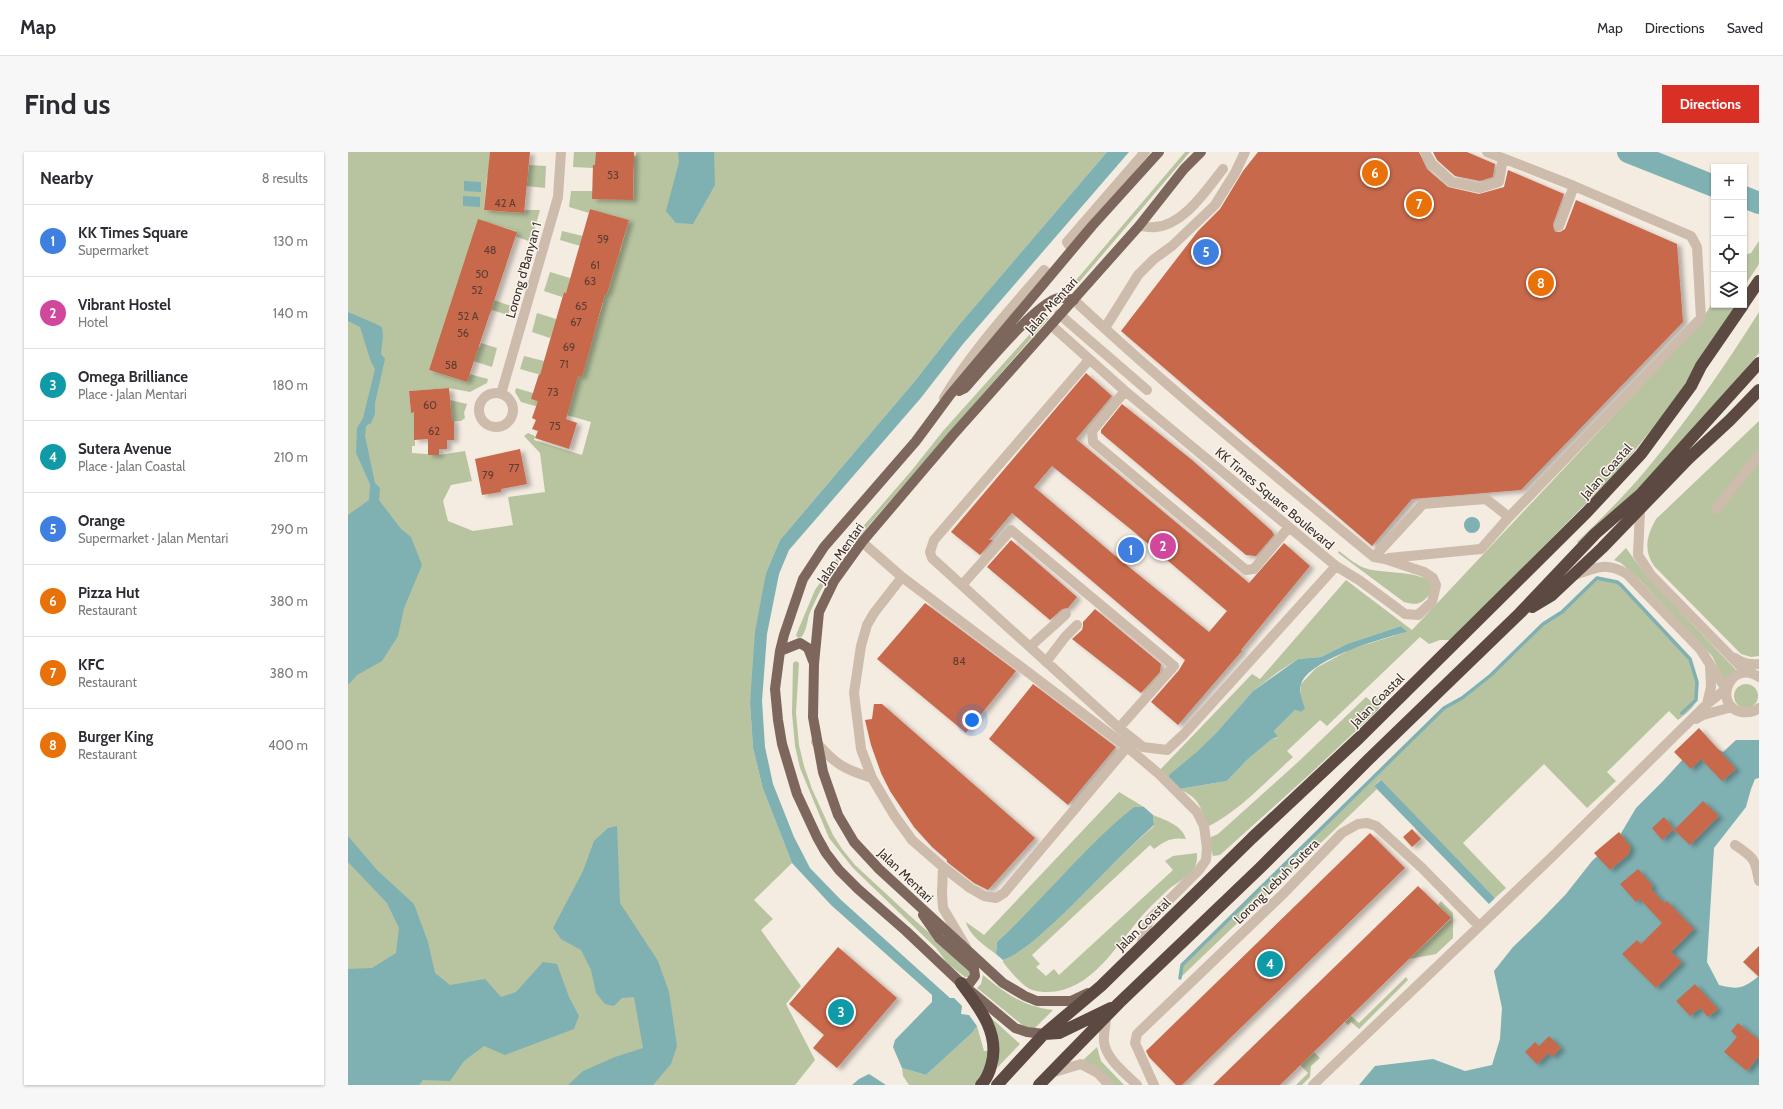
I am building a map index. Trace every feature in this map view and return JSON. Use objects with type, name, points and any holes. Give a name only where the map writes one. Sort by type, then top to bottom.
[{"type":"highway","name":"Jalan Coastal","points":[[1747,298],[1759,281]]},
{"type":"highway","name":"Jalan Coastal","points":[[997,1085],[1044,1034],[1101,986],[1358,738],[1595,504],[1641,454],[1691,386],[1705,361],[1740,308]]},
{"type":"highway","points":[[1039,1085],[1119,1003],[1261,867],[1368,760],[1520,613],[1595,534],[1641,494],[1759,363]]},
{"type":"highway","points":[[1520,613],[1552,595],[1640,511],[1689,458],[1730,420],[1759,390]]},
{"type":"highway","points":[[961,983],[989,1026],[994,1043],[993,1059],[989,1072],[981,1085]]},
{"type":"highway","points":[[1044,1034],[1059,1033],[1119,1003]]},
{"type":"main road","name":"Jalan Mentari","points":[[1044,1034],[1027,1032],[1015,1028],[961,983],[839,870],[817,837],[797,794],[782,744],[775,689],[780,651],[784,635],[803,579],[824,547],[916,442],[950,395],[1072,249],[1159,152]]},
{"type":"main road","name":"Jalan Mentari","points":[[1101,986],[1072,1001],[1037,1000],[1025,996],[1003,984],[854,842],[838,815],[823,772],[816,742],[813,717],[814,664],[819,612],[834,581],[862,542],[1059,314],[1074,300],[1139,226],[1184,169],[1201,152]]},
{"type":"main road","points":[[950,395],[965,388],[998,350],[1038,309],[1059,298],[1074,300]]},
{"type":"main road","points":[[780,651],[797,643],[804,645],[811,653],[814,664]]},
{"type":"main road","points":[[907,894],[939,938],[974,969],[975,976],[970,984],[961,983]]},
{"type":"street","name":"Lorong d'Banyan 1","points":[[501,394],[558,197],[561,152]]},
{"type":"street","points":[[1072,249],[1067,242],[1144,152]]},
{"type":"street","points":[[1105,328],[1138,275],[1172,246],[1215,205],[1235,173],[1245,152]]},
{"type":"street","points":[[1425,152],[1432,164],[1452,182],[1480,188],[1499,182],[1503,158]]},
{"type":"street","name":"KK Times Square Boulevard","points":[[1385,559],[1481,549],[1509,517],[1701,318],[1696,247],[1691,236],[1574,186],[1487,152]]},
{"type":"street","points":[[1139,226],[1155,227],[1169,223],[1176,219],[1195,204],[1223,169]]},
{"type":"street","points":[[1559,226],[1574,186]]},
{"type":"street","points":[[916,442],[961,370],[1044,270],[1049,274]]},
{"type":"street","name":"KK Times Square Boulevard","points":[[1051,325],[1089,360],[1336,566],[1359,580],[1405,614],[1418,615],[1432,602],[1436,585],[1433,578],[1424,572],[1385,559],[1374,557],[1244,450],[1074,300]]},
{"type":"street","points":[[1059,314],[1147,390]]},
{"type":"street","points":[[1089,360],[934,540],[930,552],[932,558],[1119,728],[1143,747],[1167,750],[1184,734],[1336,566]]},
{"type":"street","points":[[1126,391],[1092,431],[1093,442],[1246,570],[1254,569],[1289,528]]},
{"type":"street","points":[[1716,509],[1759,455]]},
{"type":"street","points":[[1374,557],[1423,504],[1486,499],[1509,517]]},
{"type":"street","points":[[1640,511],[1638,555],[1651,575],[1725,650],[1740,662],[1751,665],[1759,664]]},
{"type":"street","points":[[962,585],[1011,530],[1174,666],[1119,728]]},
{"type":"street","points":[[862,542],[902,577],[1128,747],[1159,774],[1197,812],[1204,826],[1208,848],[1206,860],[1199,870],[1149,920],[1141,946]]},
{"type":"street","points":[[1571,577],[1595,567],[1616,568],[1628,574],[1700,649],[1726,689],[1727,698],[1732,706],[1744,712],[1750,712],[1759,708]]},
{"type":"street","points":[[902,577],[874,613],[867,625],[856,668],[854,693],[860,749],[872,778],[894,815],[912,840],[943,868],[984,896],[996,898],[1004,893],[1128,747]]},
{"type":"street","points":[[1030,647],[1047,630],[1054,627],[1066,614]]},
{"type":"street","points":[[1046,662],[1064,637],[1077,625]]},
{"type":"street","points":[[1725,650],[1754,672]]},
{"type":"street","points":[[1707,704],[1711,687],[1709,664]]},
{"type":"street","points":[[1313,1085],[1707,704],[1726,689],[1733,677],[1739,673],[1754,672]]},
{"type":"street","points":[[1688,724],[1704,715],[1732,706]]},
{"type":"street","points":[[816,742],[832,760],[853,772],[872,778]]},
{"type":"street","name":"Lorong Lebuh Sutera","points":[[1154,1085],[1135,1043],[1137,1034],[1283,894],[1342,833],[1358,824],[1367,823],[1376,826],[1422,868],[1479,926]]},
{"type":"street","points":[[1735,845],[1751,856],[1756,865],[1759,881]]},
{"type":"street","points":[[943,868],[943,908],[972,955]]},
{"type":"street","points":[[1106,1017],[1104,1042],[1106,1050],[1110,1057],[1137,1085]]},
{"type":"street","points":[[1051,1073],[1081,1064],[1098,1074],[1108,1084]]},
{"type":"green space","points":[[348,152],[490,152],[489,167],[528,171],[529,165],[546,166],[545,188],[526,186],[527,180],[487,177],[484,210],[524,213],[524,210],[540,210],[531,242],[515,236],[516,231],[478,220],[468,252],[506,264],[504,272],[465,260],[455,293],[493,305],[494,300],[511,306],[508,315],[492,310],[490,314],[452,302],[442,335],[480,347],[481,343],[497,348],[492,367],[436,349],[429,370],[467,382],[469,374],[488,379],[487,383],[470,392],[449,388],[409,391],[411,412],[451,410],[450,400],[467,404],[464,413],[465,418],[461,421],[414,422],[415,446],[412,446],[412,453],[439,455],[465,451],[472,481],[451,485],[443,501],[448,521],[473,531],[513,525],[508,497],[545,492],[540,453],[524,436],[528,433],[535,436],[534,440],[582,455],[591,422],[521,402],[515,392],[516,388],[533,393],[569,383],[520,369],[524,356],[544,361],[552,333],[550,338],[532,332],[537,313],[556,319],[593,336],[603,303],[564,292],[562,297],[544,291],[550,272],[570,278],[569,284],[607,294],[618,257],[560,240],[562,231],[583,236],[581,242],[620,252],[629,220],[590,209],[589,213],[569,207],[571,191],[593,191],[633,200],[634,166],[594,165],[593,168],[573,167],[574,152],[596,152],[596,155],[636,156],[636,152],[1107,152],[958,326],[914,382],[780,540],[766,573],[750,703],[753,748],[763,789],[792,863],[754,900],[773,919],[761,930],[801,986],[786,1004],[815,1060],[795,1085],[348,1085]]},
{"type":"green space","points":[[1185,152],[1190,152],[1069,294],[1066,294],[1066,292]]},
{"type":"green space","points":[[1759,241],[1759,264],[1747,282],[1747,254],[1751,253]]},
{"type":"green space","points":[[1711,305],[1711,308],[1736,308],[1672,404],[1618,471],[1451,640],[1440,640],[1429,644],[1420,637],[1327,726],[1320,720],[1287,751],[1293,757],[1242,804],[1231,813],[1207,827],[1201,808],[1195,799],[1179,789],[1227,781],[1247,760],[1272,739],[1278,738],[1274,731],[1295,710],[1301,712],[1301,684],[1316,668],[1351,649],[1406,632],[1401,626],[1347,644],[1321,657],[1298,659],[1253,691],[1217,732],[1169,782],[1156,774],[1252,674],[1260,679],[1346,580],[1412,630],[1698,326]]},
{"type":"green space","points":[[1759,312],[1759,353],[1730,388],[1651,476],[1580,545],[1577,542],[1630,489],[1677,432],[1719,373]]},
{"type":"green space","points":[[1047,315],[1049,317],[1048,319],[843,555],[816,599],[809,615],[804,634],[800,638],[797,637],[796,635],[815,590],[841,552],[912,470],[943,431]]},
{"type":"green space","points":[[1759,421],[1759,656],[1751,657],[1741,654],[1654,566],[1648,554],[1647,548],[1650,531],[1656,519]]},
{"type":"green space","points":[[1626,548],[1648,578],[1738,672],[1725,682],[1712,656],[1641,581],[1621,563],[1614,560]]},
{"type":"green space","points":[[1339,551],[1364,568],[1403,573],[1429,580],[1432,585],[1431,591],[1420,603],[1411,604],[1404,602],[1338,553]]},
{"type":"green space","points":[[1597,578],[1617,582],[1621,585],[1682,649],[1689,659],[1695,674],[1695,702],[1691,709],[1678,720],[1669,711],[1607,772],[1616,781],[1587,808],[1544,764],[1463,843],[1506,888],[1495,898],[1380,780],[1374,786],[1377,789],[1180,978],[1182,965],[1444,708],[1462,698],[1490,675],[1543,624],[1562,612]]},
{"type":"green space","points":[[796,661],[799,663],[796,713],[799,745],[812,789],[833,835],[855,865],[971,970],[969,977],[965,977],[948,964],[936,948],[853,868],[829,838],[800,768],[795,746],[792,713],[793,663]]},
{"type":"green space","points":[[1746,684],[1751,685],[1757,691],[1757,701],[1751,707],[1746,708],[1741,707],[1735,701],[1734,696],[1735,691],[1741,685]]},
{"type":"green space","points":[[1388,686],[1390,688],[1378,710],[1220,855],[1213,856],[1209,838],[1218,834],[1297,763],[1366,697],[1372,702]]},
{"type":"green space","points":[[1119,792],[1144,807],[1134,807],[1089,849],[1040,901],[997,942],[996,954],[978,940],[970,931],[966,922],[984,935]]},
{"type":"green space","points":[[1153,815],[1168,821],[1177,827],[1184,834],[1186,839],[1168,840],[1154,849],[1150,845],[1032,955],[1040,964],[1036,967],[1046,976],[1054,969],[1059,975],[1173,870],[1165,861],[1173,856],[1197,853],[1195,866],[1191,873],[1169,889],[1141,917],[1112,954],[1089,976],[1076,985],[1062,990],[1044,992],[1035,991],[1028,988],[1014,976],[1003,960],[1011,957],[1032,943],[1057,920],[1154,826]]},
{"type":"green space","points":[[1441,901],[1453,913],[1453,938],[1436,954],[1409,959],[1451,919],[1438,905]]},
{"type":"green space","points":[[983,975],[999,988],[1015,998],[1033,1006],[1053,1010],[1031,1032],[977,988],[981,984]]},
{"type":"green space","points":[[1406,977],[1408,980],[1359,1029],[1351,1022],[1348,1025],[1345,1022],[1351,1016],[1359,1023]]},
{"type":"green space","points":[[988,1015],[1020,1044],[997,1068],[999,1054]]},
{"type":"green space","points":[[977,1026],[984,1051],[991,1050],[985,1071],[974,1085],[909,1085],[903,1076],[902,1068],[926,1075],[972,1033]]},
{"type":"green space","points":[[1097,1047],[1101,1061],[1124,1085],[1114,1085],[1079,1064]]},
{"type":"green space","points":[[1314,1052],[1320,1058],[1311,1066],[1310,1077],[1302,1085],[1296,1085],[1308,1073],[1300,1065]]},
{"type":"water","points":[[678,152],[714,152],[715,185],[693,224],[676,223],[666,211],[679,162]]},
{"type":"water","points":[[1107,152],[1129,152],[963,344],[920,399],[789,550],[779,574],[767,634],[762,701],[765,747],[773,784],[794,837],[810,868],[840,899],[950,998],[954,998],[962,1006],[961,1014],[969,1015],[977,1026],[972,1033],[926,1075],[902,1068],[893,1047],[895,1040],[932,1002],[932,995],[831,905],[792,863],[763,789],[753,748],[750,703],[755,632],[766,573],[780,540],[914,382],[958,326]]},
{"type":"water","points":[[464,181],[481,182],[481,192],[464,191]]},
{"type":"water","points":[[463,196],[480,197],[480,207],[463,206]]},
{"type":"water","points":[[348,312],[382,327],[383,336],[381,354],[385,359],[375,403],[375,414],[371,423],[366,426],[365,436],[375,483],[380,488],[379,500],[401,529],[411,537],[422,565],[404,608],[398,636],[382,661],[357,675],[348,685],[348,515],[369,500],[370,484],[356,453],[357,428],[363,418],[375,369],[371,362],[360,327],[348,321]]},
{"type":"water","points":[[1469,517],[1475,517],[1480,522],[1478,531],[1475,533],[1469,533],[1464,528],[1464,522]]},
{"type":"water","points":[[1401,626],[1407,632],[1365,644],[1348,651],[1318,666],[1307,675],[1300,687],[1305,708],[1301,712],[1295,710],[1274,731],[1278,737],[1272,739],[1247,760],[1227,781],[1179,789],[1169,782],[1169,775],[1198,751],[1217,732],[1253,691],[1298,659],[1321,657],[1347,644]]},
{"type":"water","points":[[1736,740],[1759,740],[1759,778],[1755,779],[1746,807],[1714,848],[1707,962],[1719,985],[1736,988],[1748,984],[1759,976],[1759,1085],[1359,1085],[1375,1066],[1433,1059],[1465,1071],[1492,1065],[1500,1039],[1502,1008],[1494,971],[1513,947],[1566,894],[1592,861],[1620,835],[1636,808],[1685,757],[1710,745],[1723,752]]},
{"type":"water","points":[[1381,780],[1495,898],[1489,904],[1374,786]]},
{"type":"water","points":[[1134,807],[1144,807],[1153,815],[1154,825],[1032,943],[1011,957],[1003,960],[996,954],[997,942],[1098,839]]},
{"type":"water","points":[[617,826],[620,903],[658,961],[669,992],[677,1046],[671,1064],[653,1085],[568,1085],[583,1071],[615,1057],[643,1048],[634,997],[622,998],[614,1006],[605,1004],[596,993],[591,970],[581,950],[561,939],[553,928],[583,871],[594,841],[608,828]]},
{"type":"water","points":[[348,836],[377,870],[414,904],[428,942],[435,973],[450,985],[485,979],[501,997],[516,992],[543,962],[557,964],[569,997],[579,1016],[574,1029],[505,1055],[484,1046],[464,1061],[450,1081],[423,1080],[419,1085],[348,1085],[348,969],[372,968],[396,953],[399,928],[387,903],[348,862]]},
{"type":"water","points":[[869,1074],[886,1085],[852,1085],[859,1079]]},
{"type":"building","points":[[490,152],[530,152],[524,213],[484,210]]},
{"type":"building","points":[[596,152],[634,152],[633,200],[592,199],[593,165],[595,165]]},
{"type":"building","points":[[1258,152],[1419,152],[1427,169],[1448,187],[1479,194],[1504,187],[1508,170],[1564,194],[1553,224],[1556,232],[1560,232],[1565,229],[1576,200],[1677,244],[1683,322],[1521,490],[1412,499],[1372,546],[1121,331],[1198,231],[1220,209],[1243,171]]},
{"type":"building","points":[[1433,152],[1467,152],[1495,164],[1493,177],[1480,181],[1455,176],[1437,160]]},
{"type":"building","points":[[590,209],[629,220],[607,294],[605,294],[582,377],[578,376],[566,419],[577,423],[569,449],[535,438],[538,431],[532,429],[536,420],[532,418],[538,401],[531,399],[539,374],[540,375],[564,292],[566,293]]},
{"type":"building","points":[[478,219],[517,232],[467,382],[429,370]]},
{"type":"building","points":[[1086,373],[1112,396],[1076,439],[1249,583],[1284,543],[1310,566],[1241,650],[1242,651],[1178,725],[1151,702],[1179,670],[1185,660],[1012,513],[989,540],[993,540],[980,555],[951,532]],"holes":[[[1052,466],[1133,531],[1227,611],[1209,632],[1034,487]]]},
{"type":"building","points":[[449,388],[452,421],[454,421],[454,440],[447,440],[447,449],[439,449],[439,455],[428,455],[428,439],[414,440],[414,412],[411,413],[409,391]]},
{"type":"building","points":[[1122,404],[1192,460],[1272,531],[1274,535],[1256,556],[1246,555],[1101,433],[1101,430]]},
{"type":"building","points":[[520,449],[527,484],[501,489],[501,492],[482,495],[475,459]]},
{"type":"building","points":[[1011,540],[1077,597],[1068,608],[1062,609],[1050,620],[987,567]]},
{"type":"building","points":[[925,603],[1016,671],[966,733],[877,659]]},
{"type":"building","points":[[1095,609],[1161,664],[1160,672],[1141,693],[1072,639],[1082,630],[1083,622]]},
{"type":"building","points":[[1033,684],[1116,747],[1068,805],[989,739]]},
{"type":"building","points":[[874,704],[882,704],[1035,838],[988,890],[974,883],[947,862],[947,860],[932,847],[914,827],[890,791],[881,773],[871,745],[865,720],[872,719]]},
{"type":"building","points":[[1699,728],[1736,769],[1722,781],[1701,759],[1691,769],[1674,752]]},
{"type":"building","points":[[1703,801],[1719,816],[1690,845],[1674,830]]},
{"type":"building","points":[[1664,817],[1674,829],[1662,840],[1652,828]]},
{"type":"building","points":[[1412,829],[1421,839],[1412,847],[1403,837]]},
{"type":"building","points":[[1619,832],[1631,847],[1628,855],[1610,870],[1594,853]]},
{"type":"building","points":[[1370,833],[1405,868],[1182,1085],[1176,1085],[1149,1057],[1146,1051]]},
{"type":"building","points":[[1638,869],[1653,886],[1651,889],[1664,903],[1667,901],[1694,929],[1671,952],[1682,962],[1656,988],[1622,954],[1637,940],[1641,944],[1662,923],[1640,899],[1636,902],[1620,884]]},
{"type":"building","points":[[1418,886],[1451,918],[1280,1085],[1213,1085]]},
{"type":"building","points":[[1759,946],[1759,977],[1743,962]]},
{"type":"building","points":[[838,947],[897,998],[837,1068],[813,1048],[824,1035],[789,1004]]},
{"type":"building","points":[[1695,984],[1718,1009],[1708,1017],[1700,1008],[1690,1016],[1676,1001]]},
{"type":"building","points":[[1738,1023],[1759,1040],[1759,1056],[1747,1071],[1724,1052],[1737,1037],[1731,1031]]},
{"type":"building","points":[[1549,1036],[1561,1048],[1552,1057],[1549,1053],[1537,1064],[1525,1052],[1535,1042],[1539,1046]]},
{"type":"waterway","points":[[1628,152],[1711,185]]},
{"type":"waterway","points":[[1747,198],[1759,203]]},
{"type":"waterway","points":[[1180,978],[1182,965],[1444,708],[1462,698],[1491,675],[1543,624],[1562,612],[1597,578],[1617,582],[1621,585],[1690,659],[1697,682],[1696,700],[1682,713]]},
{"type":"place","name":"Pizza Hut","points":[[1375,173]]},
{"type":"place","name":"KFC","points":[[1419,204]]},
{"type":"place","name":"Orange","points":[[1206,252]]},
{"type":"place","name":"Burger King","points":[[1541,283]]},
{"type":"place","name":"Vibrant Hostel","points":[[1163,546]]},
{"type":"place","name":"KK Times Square","points":[[1131,550]]},
{"type":"place","name":"Sutera Avenue","points":[[1270,964]]},
{"type":"place","name":"Omega Brilliance","points":[[841,1012]]}]
